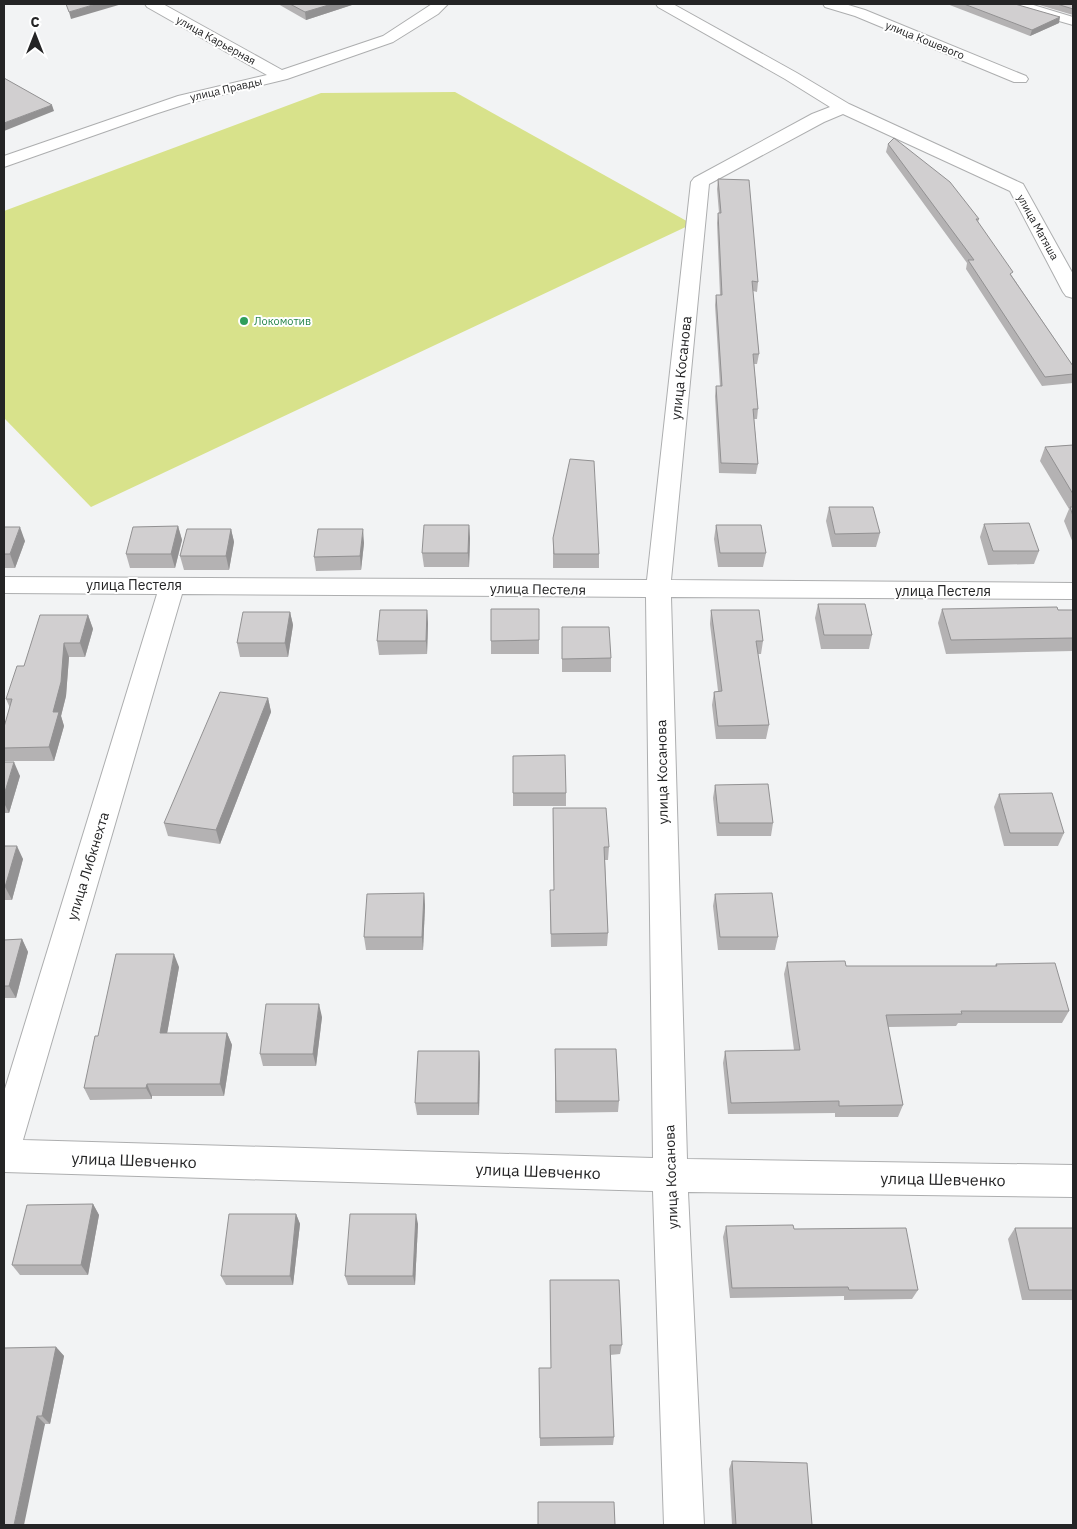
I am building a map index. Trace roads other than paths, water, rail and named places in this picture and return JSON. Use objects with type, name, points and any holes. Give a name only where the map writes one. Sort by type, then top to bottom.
[{"type":"street","name":"улица Карьерная","points":[[152,4],[281,76]]},
{"type":"street","name":"улица Правды","points":[[4,162],[184,99],[281,76],[388,39],[441,4]]},
{"type":"street","points":[[663,4],[791,76],[843,108]]},
{"type":"street","name":"улица Кошевого","points":[[830,4],[860,13],[1020,80]]},
{"type":"street","points":[[1015,4],[1073,21]]},
{"type":"street","name":"улица Матяша","points":[[843,108],[1017,188],[1073,292]]},
{"type":"street","name":"улица Косанова","points":[[684,1525],[670,1174],[658,590],[700,182],[818,118],[843,108]]},
{"type":"street","name":"улица Пестеля","points":[[4,585],[1073,591]]},
{"type":"street","name":"улица Либкнехта","points":[[4,1146],[172,585]]},
{"type":"street","name":"улица Шевченко","points":[[4,1156],[670,1174],[1073,1181]]},
{"type":"place","name":"Локомотив","points":[[244,321]]}]
